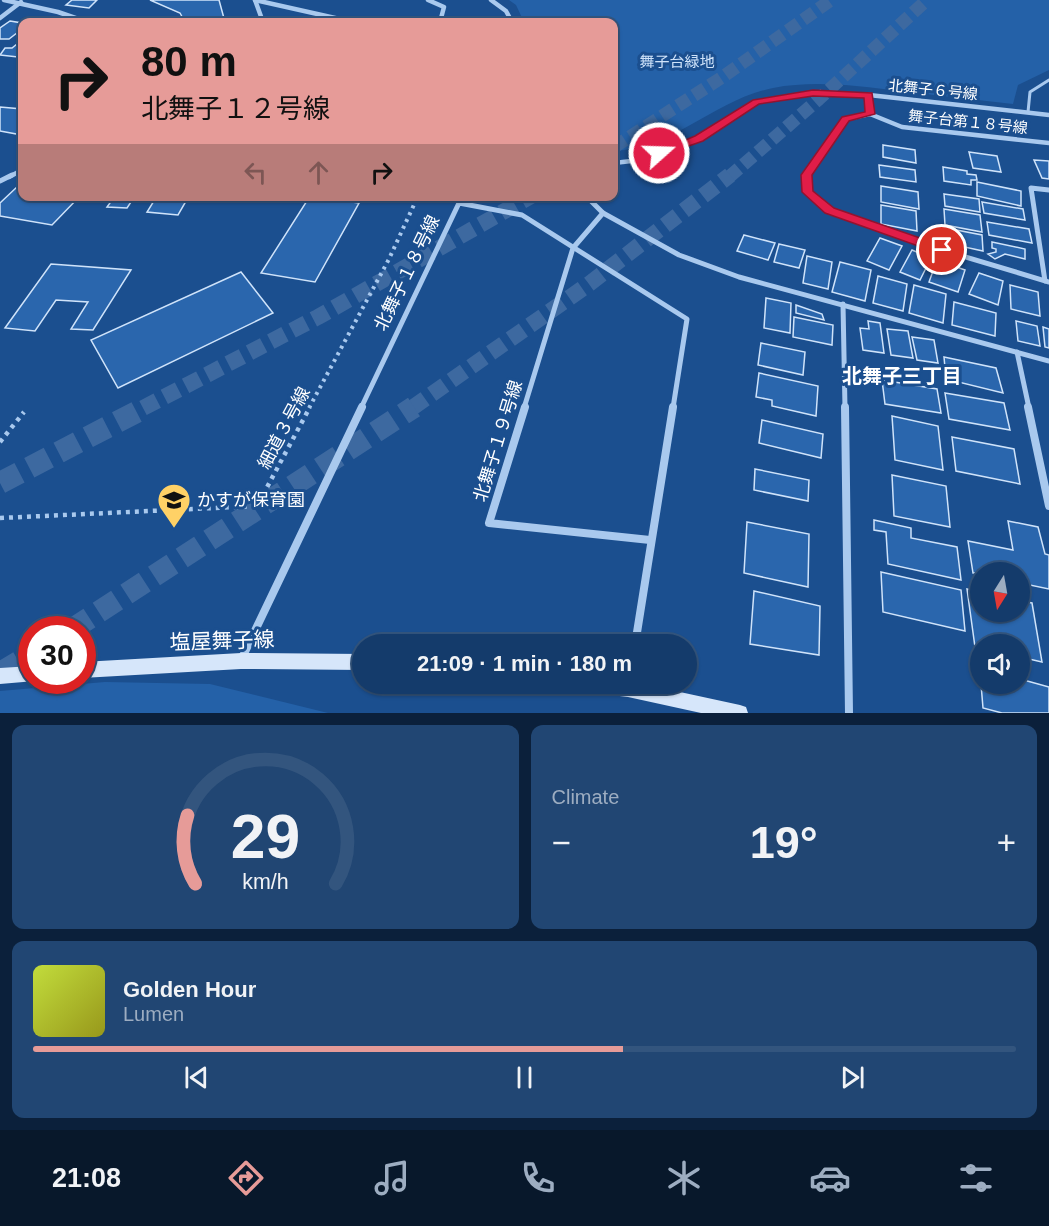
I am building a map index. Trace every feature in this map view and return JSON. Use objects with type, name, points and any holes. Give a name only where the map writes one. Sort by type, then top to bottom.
[{"type":"street","points":[[4,0],[21,2],[75,18]]},
{"type":"street","points":[[255,0],[262,18]]},
{"type":"street","points":[[255,0],[335,18]]},
{"type":"street","points":[[428,0],[444,7],[441,18]]},
{"type":"street","points":[[491,0],[506,10],[510,18]]},
{"type":"street","points":[[0,18],[21,2]]},
{"type":"street","name":"北舞子６号線","points":[[618,163],[639,160],[699,139],[756,102],[813,93],[869,95],[1049,115]]},
{"type":"street","points":[[869,95],[870,114],[846,119],[806,175],[808,192],[830,211],[922,244],[1047,281],[1030,188],[1049,190]]},
{"type":"street","name":"舞子台第１８号線","points":[[870,114],[902,127],[1049,143]]},
{"type":"street","points":[[0,181],[18,172]]},
{"type":"street","points":[[591,201],[603,213],[679,255],[739,277],[1049,361]]},
{"type":"street","name":"北舞子１８号線","points":[[241,661],[459,204],[522,215],[687,319],[637,634]]},
{"type":"street","points":[[573,248],[603,213]]},
{"type":"street","name":"北舞子１９号線","points":[[573,248],[489,523],[650,540]]},
{"type":"street","points":[[843,304],[849,713]]},
{"type":"street","points":[[1017,352],[1049,506]]},
{"type":"street","name":"塩屋舞子線","points":[[96,669],[241,661],[352,662]]},
{"type":"street","points":[[0,676],[18,675]]},
{"type":"street","points":[[658,694],[740,713]]},
{"type":"lane","points":[[1028,111],[1030,92],[1049,81]]},
{"type":"path","name":"細道３号線","points":[[0,518],[257,506],[388,259],[416,201]]},
{"type":"path","points":[[0,442],[24,412]]},
{"type":"green space","name":"舞子台緑地","points":[[509,0],[1049,0],[1049,70],[1018,85],[1013,104],[868,87],[805,84],[773,88],[732,102],[656,142],[618,150],[618,18],[522,18],[516,5]]},
{"type":"green space","points":[[96,683],[210,684],[328,713],[0,713],[0,691],[18,689],[18,694],[96,694]]},
{"type":"building","points":[[72,0],[97,0],[89,8],[66,5]]},
{"type":"building","points":[[150,0],[219,0],[224,18],[183,18],[180,13]]},
{"type":"building","points":[[10,21],[18,22],[18,32],[9,39],[0,39],[0,28]]},
{"type":"building","points":[[18,43],[18,57],[0,55],[5,48],[12,48]]},
{"type":"building","points":[[0,107],[18,109],[18,134],[0,131]]},
{"type":"building","points":[[883,145],[915,150],[916,163],[883,157]]},
{"type":"building","points":[[969,152],[997,156],[1001,172],[973,168]]},
{"type":"building","points":[[1034,160],[1049,161],[1049,179],[1042,178]]},
{"type":"building","points":[[879,165],[915,170],[916,182],[880,177]]},
{"type":"building","points":[[943,167],[967,171],[967,174],[976,175],[977,180],[971,180],[971,185],[944,181]]},
{"type":"building","points":[[977,182],[1021,191],[1021,206],[977,196]]},
{"type":"building","points":[[18,186],[18,201],[75,201],[52,225],[0,216],[0,203]]},
{"type":"building","points":[[881,186],[918,192],[919,209],[881,202]]},
{"type":"building","points":[[944,194],[979,199],[980,212],[945,206]]},
{"type":"building","points":[[111,201],[132,201],[127,208],[107,207]]},
{"type":"building","points":[[154,201],[186,201],[178,215],[147,212]]},
{"type":"building","points":[[307,201],[359,203],[315,282],[261,273]]},
{"type":"building","points":[[982,202],[1023,209],[1025,220],[984,213]]},
{"type":"building","points":[[881,205],[916,211],[917,231],[881,224]]},
{"type":"building","points":[[944,209],[980,215],[982,232],[945,225]]},
{"type":"building","points":[[987,222],[1029,229],[1032,243],[989,235]]},
{"type":"building","points":[[946,228],[982,235],[983,251],[946,243]]},
{"type":"building","points":[[744,235],[775,243],[768,260],[737,251]]},
{"type":"building","points":[[880,238],[902,246],[889,270],[867,261]]},
{"type":"building","points":[[992,242],[1025,249],[1025,259],[1005,254],[995,259],[988,254],[996,252],[996,249],[992,248]]},
{"type":"building","points":[[779,244],[805,250],[799,268],[774,262]]},
{"type":"building","points":[[912,250],[931,258],[920,280],[900,272]]},
{"type":"building","points":[[807,256],[832,262],[828,289],[803,283]]},
{"type":"building","points":[[937,260],[965,270],[958,292],[929,282]]},
{"type":"building","points":[[840,262],[871,270],[865,301],[832,292]]},
{"type":"building","points":[[51,264],[131,270],[93,330],[71,329],[88,302],[56,300],[35,331],[5,328]]},
{"type":"building","points":[[241,272],[273,313],[118,388],[91,340]]},
{"type":"building","points":[[979,273],[1003,281],[998,305],[969,294]]},
{"type":"building","points":[[878,276],[907,284],[903,311],[873,303]]},
{"type":"building","points":[[914,285],[946,294],[943,323],[909,313]]},
{"type":"building","points":[[1010,285],[1038,292],[1040,316],[1011,309]]},
{"type":"building","points":[[766,298],[791,303],[790,333],[764,328]]},
{"type":"building","points":[[954,302],[996,313],[995,336],[952,325]]},
{"type":"building","points":[[796,305],[822,314],[824,320],[796,313]]},
{"type":"building","points":[[794,317],[833,325],[832,345],[793,337]]},
{"type":"building","points":[[868,321],[880,323],[884,353],[863,350],[860,328],[869,329]]},
{"type":"building","points":[[1016,321],[1037,326],[1040,346],[1018,341]]},
{"type":"building","points":[[1043,327],[1049,329],[1049,348],[1045,347]]},
{"type":"building","points":[[887,329],[908,331],[913,358],[891,355]]},
{"type":"building","points":[[912,337],[934,340],[938,363],[917,360]]},
{"type":"building","points":[[761,343],[805,352],[803,375],[758,365]]},
{"type":"building","points":[[944,357],[996,368],[1003,393],[946,379]]},
{"type":"building","points":[[759,373],[818,386],[816,416],[772,406],[772,400],[756,397]]},
{"type":"building","points":[[882,380],[937,389],[941,413],[885,404]]},
{"type":"building","points":[[945,393],[1004,403],[1010,430],[949,419]]},
{"type":"building","points":[[892,416],[938,426],[943,470],[895,460]]},
{"type":"building","points":[[762,420],[823,434],[821,458],[759,443]]},
{"type":"building","points":[[952,437],[1014,449],[1020,484],[956,471]]},
{"type":"building","points":[[755,469],[809,480],[808,501],[754,490]]},
{"type":"building","points":[[892,475],[946,486],[950,527],[894,516]]},
{"type":"building","points":[[874,520],[911,528],[911,538],[957,547],[961,580],[888,564],[886,532],[874,530]]},
{"type":"building","points":[[1008,521],[1038,527],[1045,554],[1049,555],[1049,589],[1030,585],[1030,562],[971,562],[968,541],[1013,550]]},
{"type":"building","points":[[747,522],[809,534],[808,587],[744,573]]},
{"type":"building","points":[[881,572],[961,590],[965,631],[883,612]]},
{"type":"building","points":[[967,589],[970,590],[970,611]]},
{"type":"building","points":[[754,591],[820,606],[819,655],[750,644]]},
{"type":"building","points":[[1030,603],[1032,603],[1042,662],[1030,659],[1030,634],[973,634],[972,622],[1030,622]]},
{"type":"building","points":[[1030,682],[1049,687],[1049,713],[1002,713],[983,708],[982,694],[1030,694]]},
{"type":"tunnel","points":[[618,144],[724,76],[831,0]]},
{"type":"tunnel","points":[[729,177],[819,99],[927,0]]},
{"type":"tunnel","points":[[412,408],[589,284],[730,175]]},
{"type":"tunnel","points":[[143,408],[318,317],[522,201]]},
{"type":"tunnel","points":[[0,483],[146,407]]},
{"type":"tunnel","points":[[93,616],[414,407]]},
{"type":"tunnel","points":[[0,673],[18,662]]},
{"type":"place","name":"かすが保育園","points":[[174,529]]},
{"type":"district","name":"北舞子三丁目","points":[[902,376]]},
{"type":"route","points":[[659,153],[699,139],[756,102],[813,93],[869,95],[870,114],[846,119],[806,175],[808,192],[830,211],[942,250]]}]
